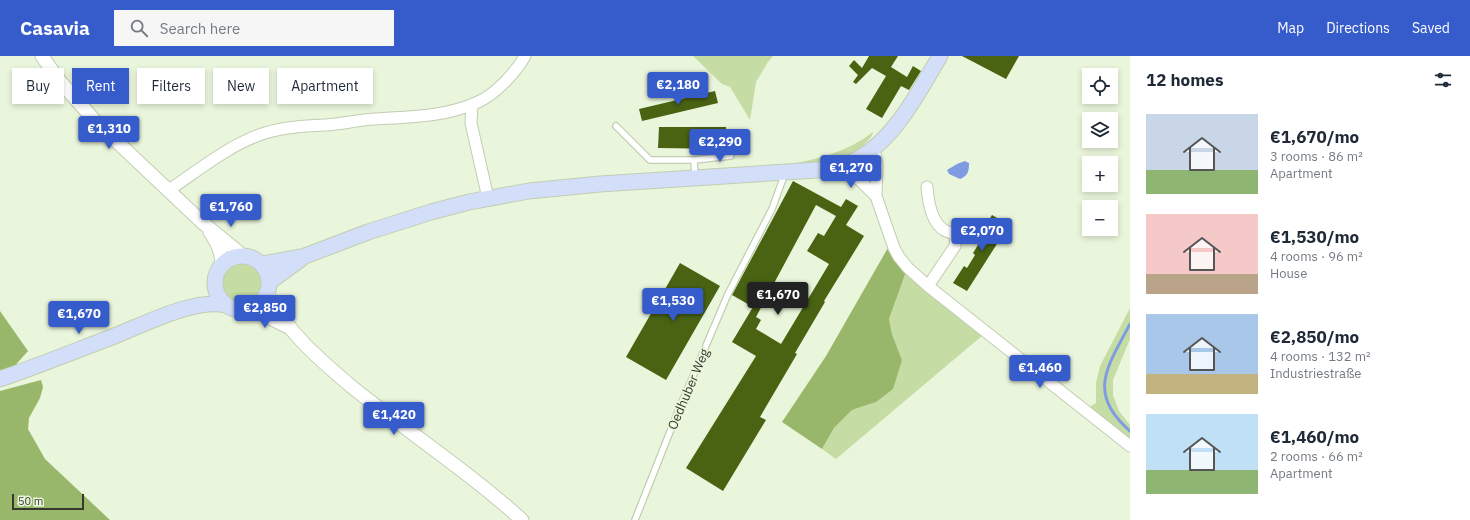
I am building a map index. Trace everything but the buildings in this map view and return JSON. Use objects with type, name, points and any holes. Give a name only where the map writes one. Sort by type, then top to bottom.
[{"type":"main road","points":[[262,264],[305,256],[368,232],[408,219],[488,198],[561,187],[785,172],[831,168],[844,165],[859,158],[874,148],[884,138],[898,122],[940,56]]},
{"type":"main road","points":[[226,305],[220,299],[216,291],[215,283],[216,273],[222,264],[228,259],[242,256],[254,258],[262,264],[266,271],[268,287]]},
{"type":"main road","points":[[167,314],[217,303],[241,310],[251,308],[259,304],[268,287],[305,256]]},
{"type":"main road","points":[[0,379],[103,341],[167,314],[202,296],[215,283]]},
{"type":"street","points":[[42,56],[58,79],[77,101],[203,222],[242,256]]},
{"type":"street","points":[[169,190],[224,153],[247,140],[266,133],[302,127],[426,115],[480,102],[493,92],[519,67],[525,56]]},
{"type":"street","points":[[472,104],[471,123],[488,198]]},
{"type":"street","points":[[874,148],[877,165],[876,196],[894,248],[908,268],[928,286],[1130,446]]},
{"type":"street","points":[[844,165],[876,196]]},
{"type":"street","points":[[927,187],[930,204],[936,221],[944,230],[956,234],[955,246],[928,286]]},
{"type":"street","points":[[203,222],[220,248],[222,264]]},
{"type":"street","points":[[268,287],[290,328]]},
{"type":"street","points":[[251,308],[290,328],[339,376],[382,412],[486,489],[522,520]]},
{"type":"lane","points":[[616,126],[650,160],[694,160],[731,156]]},
{"type":"lane","points":[[694,160],[695,177]]},
{"type":"lane","name":"Oedhuber Weg","points":[[635,520],[679,409],[728,294],[772,209],[785,172]]},
{"type":"green space","points":[[693,56],[773,56],[756,82],[750,120],[730,87],[722,84]]},
{"type":"green space","points":[[873,132],[872,136],[854,153],[834,161],[768,168],[823,157],[849,147]]},
{"type":"green space","points":[[889,246],[906,272],[889,319],[892,334],[902,360],[893,389],[876,402],[852,410],[834,428],[822,449],[782,422],[826,356]]},
{"type":"green space","points":[[238,263],[246,263],[254,266],[260,272],[263,284],[260,296],[254,302],[246,305],[238,305],[230,302],[224,296],[221,288],[221,280],[224,272],[230,266]]},
{"type":"green space","points":[[906,272],[983,335],[836,459],[822,449],[834,428],[852,410],[876,402],[902,360],[892,334],[889,319]]},
{"type":"green space","points":[[1130,308],[1130,339],[1113,380],[1113,395],[1119,411],[1130,425],[1130,440],[1090,407],[1096,403],[1096,383],[1100,366]]},
{"type":"green space","points":[[0,311],[28,351],[11,370],[0,374]]},
{"type":"green space","points":[[41,380],[43,387],[40,398],[29,418],[28,429],[45,459],[110,520],[0,520],[0,391]]},
{"type":"water","points":[[965,161],[969,163],[968,171],[965,176],[960,179],[949,174],[947,170]]},
{"type":"waterway","points":[[1130,324],[1109,366],[1105,379],[1105,392],[1108,404],[1116,417],[1130,431]]}]
